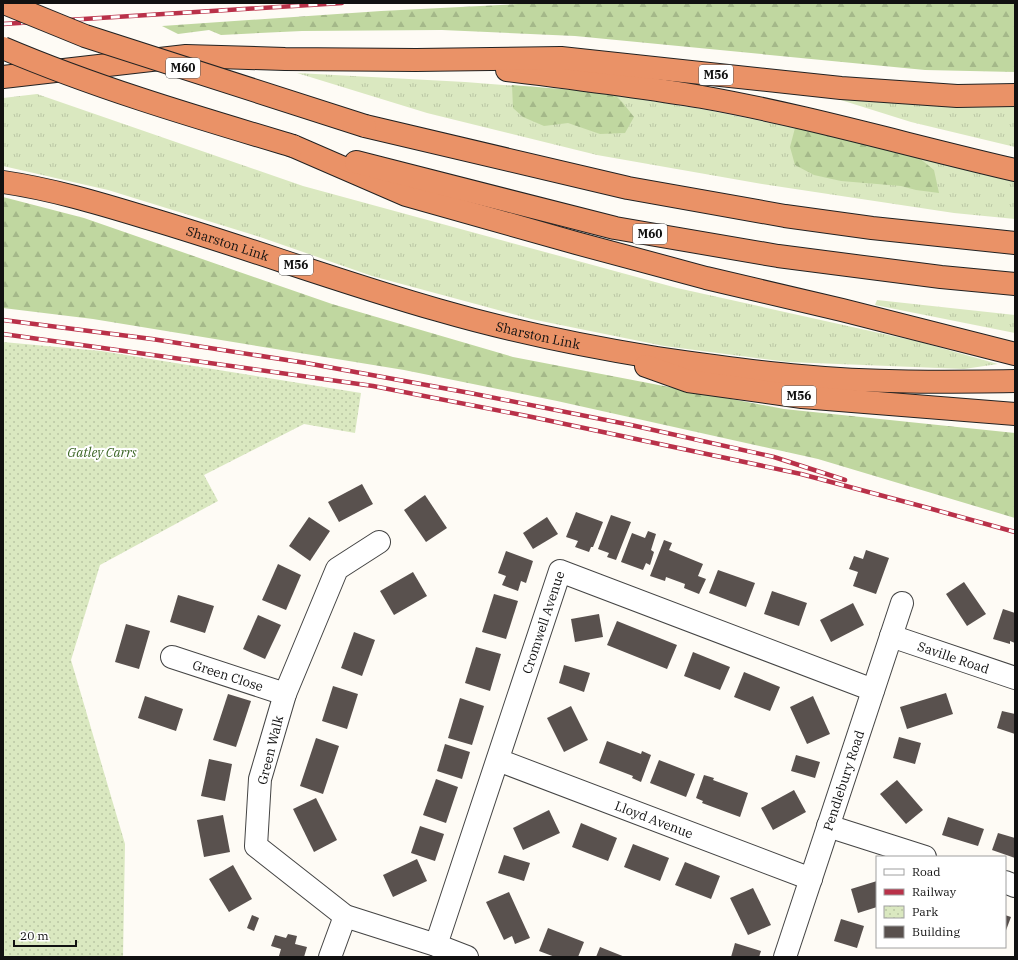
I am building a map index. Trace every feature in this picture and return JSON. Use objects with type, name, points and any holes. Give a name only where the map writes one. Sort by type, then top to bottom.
[{"type":"highway","name":"M60","points":[[4,3],[85,36],[365,126],[628,188],[786,216],[879,229],[1015,243]]},
{"type":"highway","name":"M60","points":[[3,48],[36,62],[161,106],[293,146],[616,228],[778,256],[941,277],[1015,284]]},
{"type":"highway","name":"M56","points":[[3,77],[186,56],[285,59],[416,60],[561,58],[841,88],[957,96],[1015,95]]},
{"type":"highway","points":[[416,60],[566,77],[703,97],[847,128],[1015,170]]},
{"type":"highway","name":"M60","points":[[293,146],[413,197],[569,242],[698,276],[842,310],[1015,354]]},
{"type":"highway","name":"Sharston Link","points":[[3,182],[26,185],[98,203],[204,235],[357,286],[439,311],[590,347]]},
{"type":"highway","name":"M56","points":[[590,347],[714,367],[802,376],[906,382],[1015,381]]},
{"type":"highway","name":"M56","points":[[590,347],[688,381],[802,397],[1015,414]]},
{"type":"street","name":"Green Walk","points":[[379,542],[337,569],[285,694],[260,779],[256,846],[345,916],[436,945],[467,957]]},
{"type":"street","name":"Cromwell Avenue","points":[[436,945],[560,571],[873,690]]},
{"type":"street","name":"Pendlebury Road","points":[[785,957],[902,603]]},
{"type":"street","name":"Saville Road","points":[[891,636],[1015,678]]},
{"type":"street","name":"Green Close","points":[[172,657],[285,694]]},
{"type":"street","name":"Lloyd Avenue","points":[[498,760],[811,879]]},
{"type":"street","points":[[828,826],[922,856]]},
{"type":"street","points":[[330,957],[345,916]]},
{"type":"green space","points":[[539,3],[1015,3],[1015,72],[925,70],[575,36],[442,30],[302,31],[221,35],[209,30],[178,34],[162,26],[381,11]]},
{"type":"green space","points":[[297,73],[465,82],[597,92],[707,110],[825,134],[1015,181],[1015,219],[954,213],[762,184],[597,155],[427,113]]},
{"type":"green space","points":[[512,85],[597,92],[615,95],[634,117],[625,133],[600,134],[568,123],[544,126],[523,117],[513,108]]},
{"type":"green space","points":[[37,94],[303,186],[677,288],[920,342],[998,364],[964,369],[788,362],[664,346],[531,319],[372,276],[260,237],[108,190],[3,166],[3,98]]},
{"type":"green space","points":[[828,96],[896,103],[969,107],[1015,105],[1015,147],[911,122]]},
{"type":"green space","points":[[795,128],[918,157],[934,170],[939,193],[916,190],[901,186],[841,181],[814,175],[795,165],[790,147]]},
{"type":"green space","points":[[3,197],[84,218],[332,304],[513,357],[784,409],[1015,433],[1015,518],[818,459],[557,401],[404,370],[93,319],[3,308]]},
{"type":"green space","points":[[877,300],[1015,315],[1015,333],[875,305]]},
{"type":"green space","name":"Gatley Carrs","points":[[3,342],[101,351],[361,393],[355,433],[304,424],[204,475],[218,501],[100,565],[71,660],[125,844],[123,957],[3,957]]},
{"type":"building","points":[[362,484],[373,504],[339,522],[328,502]]},
{"type":"building","points":[[425,495],[447,528],[426,542],[404,510]]},
{"type":"building","points":[[576,512],[603,522],[593,547],[591,547],[589,552],[575,547],[578,541],[566,537]]},
{"type":"building","points":[[611,515],[631,522],[616,560],[607,557],[609,553],[598,549]]},
{"type":"building","points":[[309,517],[330,531],[310,561],[289,546]]},
{"type":"building","points":[[547,517],[558,534],[533,549],[523,533]]},
{"type":"building","points":[[648,531],[656,534],[651,550],[654,552],[650,565],[646,563],[643,570],[621,562],[632,533],[645,538]]},
{"type":"building","points":[[664,540],[672,543],[669,550],[703,564],[698,576],[706,579],[699,594],[684,588],[685,584],[666,577],[665,581],[650,576]]},
{"type":"building","points":[[866,550],[889,558],[876,594],[853,586],[858,572],[849,569],[854,556],[863,559]]},
{"type":"building","points":[[506,551],[533,561],[526,583],[521,581],[518,591],[502,585],[506,576],[498,573]]},
{"type":"building","points":[[278,564],[301,575],[286,610],[262,600]]},
{"type":"building","points":[[718,570],[755,583],[746,607],[709,593]]},
{"type":"building","points":[[413,572],[427,596],[394,615],[380,591]]},
{"type":"building","points":[[964,582],[986,614],[967,626],[946,594]]},
{"type":"building","points":[[772,591],[807,603],[799,626],[764,614]]},
{"type":"building","points":[[494,594],[518,601],[506,639],[482,632]]},
{"type":"building","points":[[178,595],[214,606],[205,633],[170,622]]},
{"type":"building","points":[[853,603],[864,625],[831,642],[820,620]]},
{"type":"building","points":[[1003,609],[1015,613],[1015,643],[1010,641],[1010,644],[993,639]]},
{"type":"building","points":[[599,614],[603,637],[575,642],[571,619]]},
{"type":"building","points":[[258,615],[281,625],[265,659],[243,649]]},
{"type":"building","points":[[617,621],[677,645],[667,669],[607,645]]},
{"type":"building","points":[[126,624],[150,631],[139,669],[115,662]]},
{"type":"building","points":[[354,632],[375,640],[362,676],[341,668]]},
{"type":"building","points":[[476,647],[501,654],[490,691],[465,683]]},
{"type":"building","points":[[693,652],[730,667],[720,690],[684,676]]},
{"type":"building","points":[[564,665],[590,673],[584,692],[559,683]]},
{"type":"building","points":[[744,672],[780,687],[770,711],[734,697]]},
{"type":"building","points":[[333,686],[358,694],[347,729],[322,721]]},
{"type":"building","points":[[946,693],[953,714],[907,729],[900,707]]},
{"type":"building","points":[[228,694],[251,701],[236,747],[213,740]]},
{"type":"building","points":[[145,696],[183,709],[176,731],[138,718]]},
{"type":"building","points":[[813,696],[830,734],[807,744],[790,707]]},
{"type":"building","points":[[460,698],[484,706],[472,745],[448,738]]},
{"type":"building","points":[[571,706],[588,740],[564,752],[547,718]]},
{"type":"building","points":[[1002,711],[1015,714],[1015,734],[997,728]]},
{"type":"building","points":[[899,737],[921,743],[915,764],[893,758]]},
{"type":"building","points":[[316,738],[339,746],[323,794],[300,786]]},
{"type":"building","points":[[607,741],[641,754],[642,751],[651,755],[641,782],[632,778],[633,776],[599,763]]},
{"type":"building","points":[[445,744],[470,752],[462,779],[437,771]]},
{"type":"building","points":[[796,755],[820,762],[815,778],[791,771]]},
{"type":"building","points":[[209,759],[232,764],[225,801],[201,796]]},
{"type":"building","points":[[659,760],[695,774],[686,797],[650,783]]},
{"type":"building","points":[[704,775],[714,778],[713,780],[748,793],[740,817],[702,803],[703,801],[696,798]]},
{"type":"building","points":[[436,779],[458,787],[446,823],[423,815]]},
{"type":"building","points":[[897,780],[923,810],[906,824],[880,794]]},
{"type":"building","points":[[794,790],[806,812],[773,830],[761,808]]},
{"type":"building","points":[[316,798],[337,840],[314,852],[293,809]]},
{"type":"building","points":[[549,810],[560,833],[523,850],[513,828]]},
{"type":"building","points":[[223,815],[230,852],[204,857],[197,820]]},
{"type":"building","points":[[948,817],[984,829],[978,846],[942,835]]},
{"type":"building","points":[[581,823],[617,838],[608,861],[572,847]]},
{"type":"building","points":[[420,826],[444,834],[435,861],[411,853]]},
{"type":"building","points":[[998,833],[1015,838],[1015,858],[992,850]]},
{"type":"building","points":[[633,844],[669,858],[660,881],[624,867]]},
{"type":"building","points":[[504,855],[530,863],[524,881],[498,873]]},
{"type":"building","points":[[417,859],[427,881],[393,897],[383,875]]},
{"type":"building","points":[[685,862],[720,876],[711,899],[675,885]]},
{"type":"building","points":[[233,865],[252,899],[229,912],[209,879]]},
{"type":"building","points":[[876,881],[876,907],[858,913],[851,889]]},
{"type":"building","points":[[753,888],[771,925],[748,935],[730,898]]},
{"type":"building","points":[[509,892],[530,938],[515,944],[512,936],[504,940],[486,902]]},
{"type":"building","points":[[252,915],[259,918],[254,931],[247,928]]},
{"type":"building","points":[[1006,915],[1011,917],[1006,930]]},
{"type":"building","points":[[841,919],[864,926],[857,948],[834,941]]},
{"type":"building","points":[[548,928],[584,942],[578,957],[555,957],[539,951]]},
{"type":"building","points":[[288,934],[297,936],[295,944],[307,947],[304,957],[279,956],[281,949],[271,946],[275,935],[286,938]]},
{"type":"building","points":[[735,943],[761,951],[759,957],[731,957]]},
{"type":"building","points":[[600,947],[625,957],[596,957]]},
{"type":"railway","points":[[3,24],[342,3]]},
{"type":"railway","points":[[3,320],[152,339],[306,363],[470,393],[631,425],[774,457],[845,480]]},
{"type":"railway","points":[[3,334],[373,386],[532,417],[801,474],[1015,532]]}]
